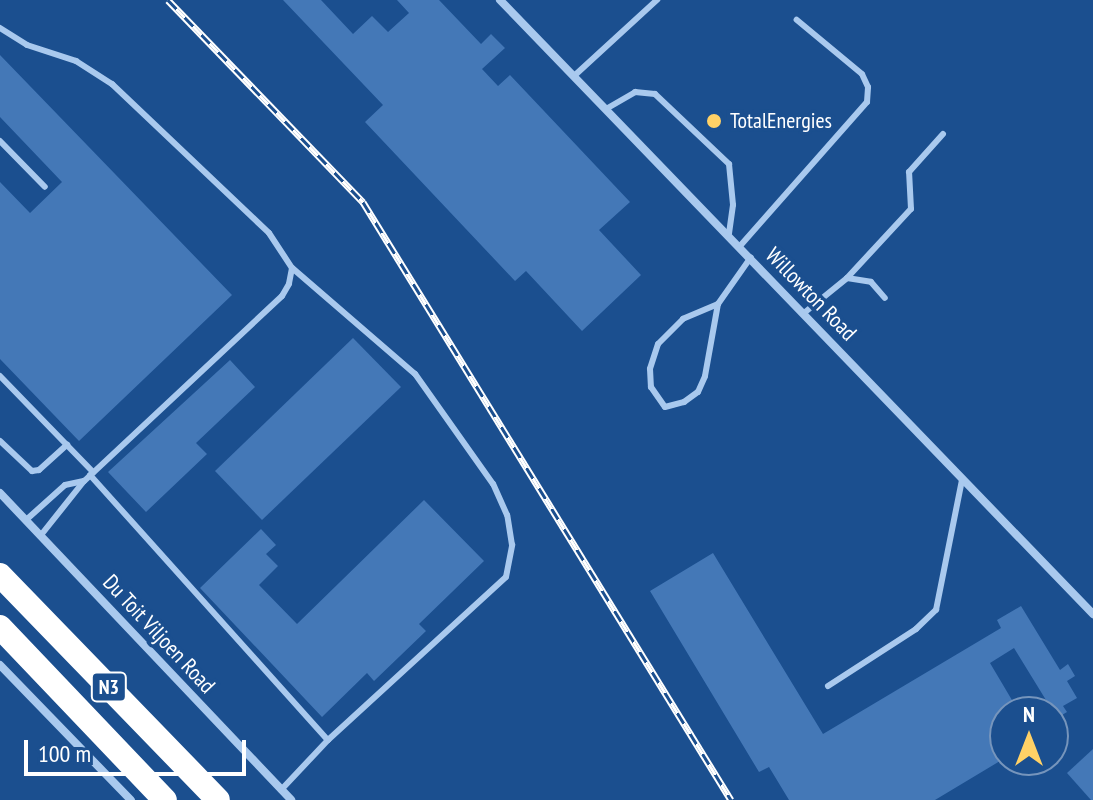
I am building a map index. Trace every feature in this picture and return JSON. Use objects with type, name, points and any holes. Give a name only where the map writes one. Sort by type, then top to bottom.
[{"type":"highway","name":"N3","points":[[0,575],[218,800]]},
{"type":"highway","name":"N3","points":[[0,627],[165,800]]},
{"type":"street","name":"Willowton Road","points":[[500,0],[1093,614]]},
{"type":"street","name":"Du Toit Viljoen Road","points":[[0,493],[291,800]]},
{"type":"street","points":[[0,665],[131,800]]},
{"type":"lane","points":[[574,76],[657,0]]},
{"type":"lane","points":[[740,246],[867,102],[868,87],[862,74],[797,20]]},
{"type":"lane","points":[[0,28],[76,61],[112,84],[269,233],[292,268],[415,374],[493,484],[507,515],[512,545],[506,577],[328,740],[281,790]]},
{"type":"lane","points":[[0,42],[8,34]]},
{"type":"lane","points":[[606,109],[635,92],[655,94],[729,164],[733,205],[729,234]]},
{"type":"lane","points":[[804,313],[847,278],[911,209],[909,172],[943,134]]},
{"type":"lane","points":[[0,141],[45,187]]},
{"type":"lane","points":[[718,304],[683,319],[658,344],[650,369],[651,387],[665,407],[684,402],[698,392],[705,376],[718,304],[751,257]]},
{"type":"lane","points":[[41,535],[92,473],[282,296],[289,284],[292,268]]},
{"type":"lane","points":[[847,278],[871,282],[885,298]]},
{"type":"lane","points":[[0,376],[67,445],[328,740]]},
{"type":"lane","points":[[0,441],[32,471],[39,470],[67,445]]},
{"type":"lane","points":[[828,686],[916,629],[936,610],[962,480]]},
{"type":"lane","points":[[26,520],[65,485],[84,481]]},
{"type":"building","points":[[283,0],[321,0],[353,34],[372,16],[388,32],[409,13],[397,0],[439,0],[481,44],[491,34],[505,48],[482,69],[498,86],[510,75],[630,202],[599,230],[641,275],[582,331],[526,271],[515,281],[365,122],[383,105]]},
{"type":"building","points":[[0,55],[232,295],[79,441],[0,359],[0,182],[30,213],[62,182],[0,117]]},
{"type":"building","points":[[353,338],[401,387],[262,520],[215,471]]},
{"type":"building","points":[[230,360],[255,387],[196,443],[207,454],[146,512],[108,472]]},
{"type":"building","points":[[424,500],[484,561],[419,624],[426,631],[374,681],[367,673],[322,717],[200,588],[261,529],[276,545],[266,554],[278,566],[259,585],[297,624]]},
{"type":"building","points":[[713,553],[823,734],[1001,628],[997,620],[1021,606],[1060,670],[1068,664],[1075,676],[1067,681],[1077,698],[1069,703],[1069,696],[1043,696],[1014,648],[990,663],[1010,696],[989,696],[989,768],[935,800],[789,800],[769,767],[759,772],[650,591]]},
{"type":"building","points":[[1093,749],[1093,800],[1069,775],[1069,771]]},
{"type":"railway","points":[[168,0],[363,202],[731,800]]},
{"type":"place","name":"TotalEnergies","points":[[714,121]]}]
